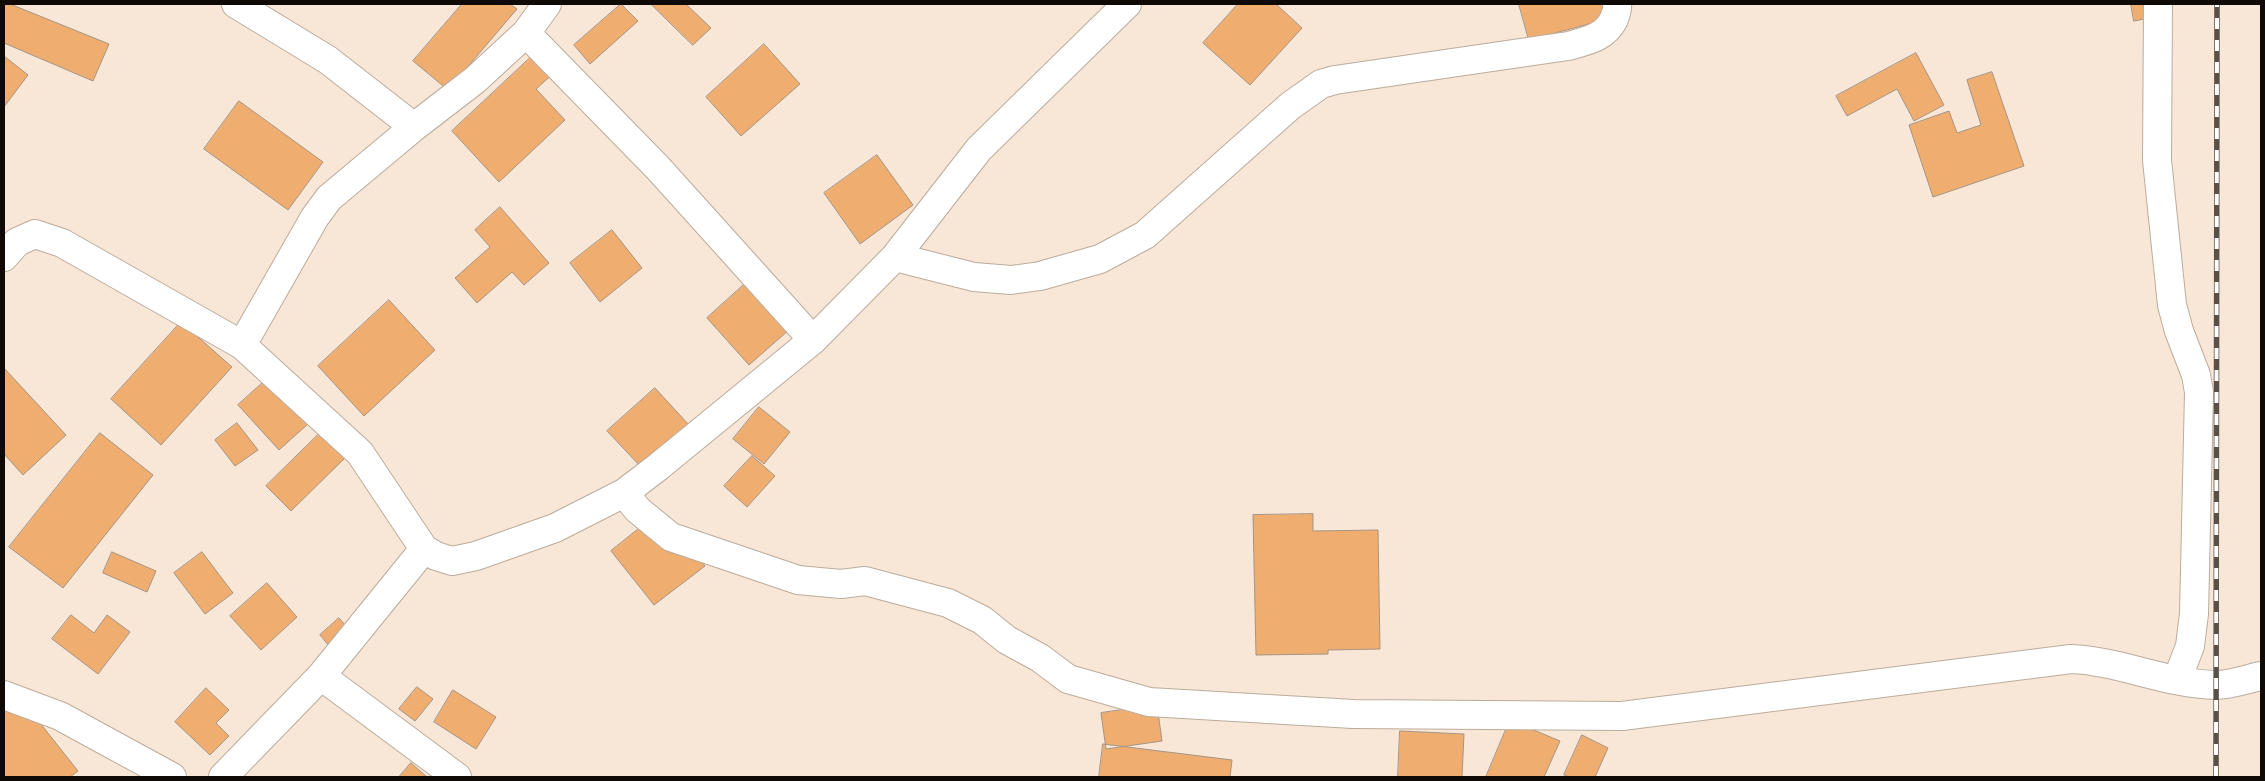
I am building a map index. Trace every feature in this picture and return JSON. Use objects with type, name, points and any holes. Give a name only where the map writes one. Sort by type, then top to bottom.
[{"type":"street","points":[[236,4],[328,60],[414,127]]},
{"type":"street","points":[[242,345],[315,217],[329,198],[414,127],[475,80],[526,34],[546,4]]},
{"type":"street","points":[[4,257],[17,242],[35,234],[62,242],[242,345],[360,453],[424,549],[436,556],[452,561],[476,556],[555,528],[624,493],[813,340],[895,257],[979,149],[1127,4]]},
{"type":"street","points":[[895,257],[974,276],[1011,280],[1040,276],[1100,258],[1144,235],[1290,106],[1321,84],[1335,80],[1568,46],[1598,37],[1610,28],[1618,9],[1617,4]]},
{"type":"street","points":[[2158,4],[2157,160],[2172,305],[2179,331],[2196,375],[2199,392],[2194,614],[2190,646],[2177,680]]},
{"type":"street","points":[[526,34],[658,168],[813,340]]},
{"type":"street","points":[[624,493],[638,510],[671,538],[798,580],[841,584],[866,581],[948,603],[982,620],[1007,640],[1040,658],[1068,679],[1149,702],[1352,714],[1622,716],[2071,659],[2092,660],[2177,680],[2217,685],[2261,676],[2261,671]]},
{"type":"street","points":[[223,777],[321,676],[424,549]]},
{"type":"street","points":[[321,676],[457,777]]},
{"type":"street","points":[[4,695],[60,716],[172,777]]},
{"type":"building","points":[[4,4],[10,4],[109,44],[93,81],[4,43]]},
{"type":"building","points":[[462,4],[510,4],[517,9],[448,90],[413,61]]},
{"type":"building","points":[[621,4],[638,21],[590,64],[574,45]]},
{"type":"building","points":[[651,4],[686,4],[711,28],[693,45]]},
{"type":"building","points":[[1238,4],[1276,4],[1302,28],[1250,85],[1203,43]]},
{"type":"building","points":[[1519,4],[1616,4],[1619,16],[1529,40]]},
{"type":"building","points":[[2131,4],[2148,4],[2150,18],[2134,21]]},
{"type":"building","points":[[545,44],[564,64],[536,89],[565,120],[499,182],[452,131]]},
{"type":"building","points":[[764,44],[800,84],[741,136],[706,97]]},
{"type":"building","points":[[1916,53],[1944,105],[1914,121],[1897,89],[1847,116],[1836,96]]},
{"type":"building","points":[[4,56],[28,75],[4,107]]},
{"type":"building","points":[[1992,72],[2024,166],[1933,197],[1909,125],[1949,111],[1957,133],[1981,125],[1967,80]]},
{"type":"building","points":[[239,101],[323,162],[288,210],[204,149]]},
{"type":"building","points":[[877,155],[913,205],[860,244],[824,193]]},
{"type":"building","points":[[500,207],[549,263],[524,285],[512,272],[477,303],[455,278],[490,247],[475,230]]},
{"type":"building","points":[[612,230],[642,268],[600,302],[570,263]]},
{"type":"building","points":[[748,281],[790,329],[749,365],[707,318]]},
{"type":"building","points":[[389,300],[435,350],[364,416],[318,366]]},
{"type":"building","points":[[181,322],[232,367],[161,445],[111,399]]},
{"type":"building","points":[[4,368],[66,435],[23,475],[4,454]]},
{"type":"building","points":[[268,378],[309,423],[279,450],[238,405]]},
{"type":"building","points":[[655,388],[689,425],[642,468],[607,431]]},
{"type":"building","points":[[759,407],[790,432],[764,464],[733,439]]},
{"type":"building","points":[[237,423],[258,450],[235,466],[215,440]]},
{"type":"building","points":[[324,429],[349,454],[291,511],[266,486]]},
{"type":"building","points":[[100,433],[153,475],[63,588],[9,547]]},
{"type":"building","points":[[752,456],[775,476],[747,507],[724,486]]},
{"type":"building","points":[[661,511],[705,566],[654,605],[611,551]]},
{"type":"building","points":[[1313,514],[1313,531],[1378,530],[1380,649],[1328,650],[1328,654],[1256,655],[1253,515]]},
{"type":"building","points":[[112,552],[156,571],[147,592],[103,573]]},
{"type":"building","points":[[202,552],[233,593],[205,614],[174,573]]},
{"type":"building","points":[[267,583],[297,617],[261,650],[230,616]]},
{"type":"building","points":[[71,615],[94,633],[107,615],[130,632],[98,674],[52,639]]},
{"type":"building","points":[[339,618],[353,634],[333,651],[320,635]]},
{"type":"building","points":[[417,687],[433,699],[415,721],[399,709]]},
{"type":"building","points":[[206,688],[229,710],[216,723],[229,736],[210,755],[175,722]]},
{"type":"building","points":[[453,690],[496,717],[476,749],[434,722]]},
{"type":"building","points":[[17,694],[78,771],[70,777],[4,777],[4,705]]},
{"type":"building","points":[[1157,705],[1162,741],[1106,749],[1101,713]]},
{"type":"building","points":[[1510,720],[1560,741],[1544,777],[1486,777]]},
{"type":"building","points":[[1400,731],[1464,734],[1462,777],[1398,777]]},
{"type":"building","points":[[1582,735],[1608,748],[1595,777],[1569,777],[1564,775]]},
{"type":"building","points":[[1103,744],[1232,760],[1230,777],[1099,777]]},
{"type":"building","points":[[411,763],[427,777],[399,777]]},
{"type":"railway","points":[[2216,777],[2217,4]]}]
